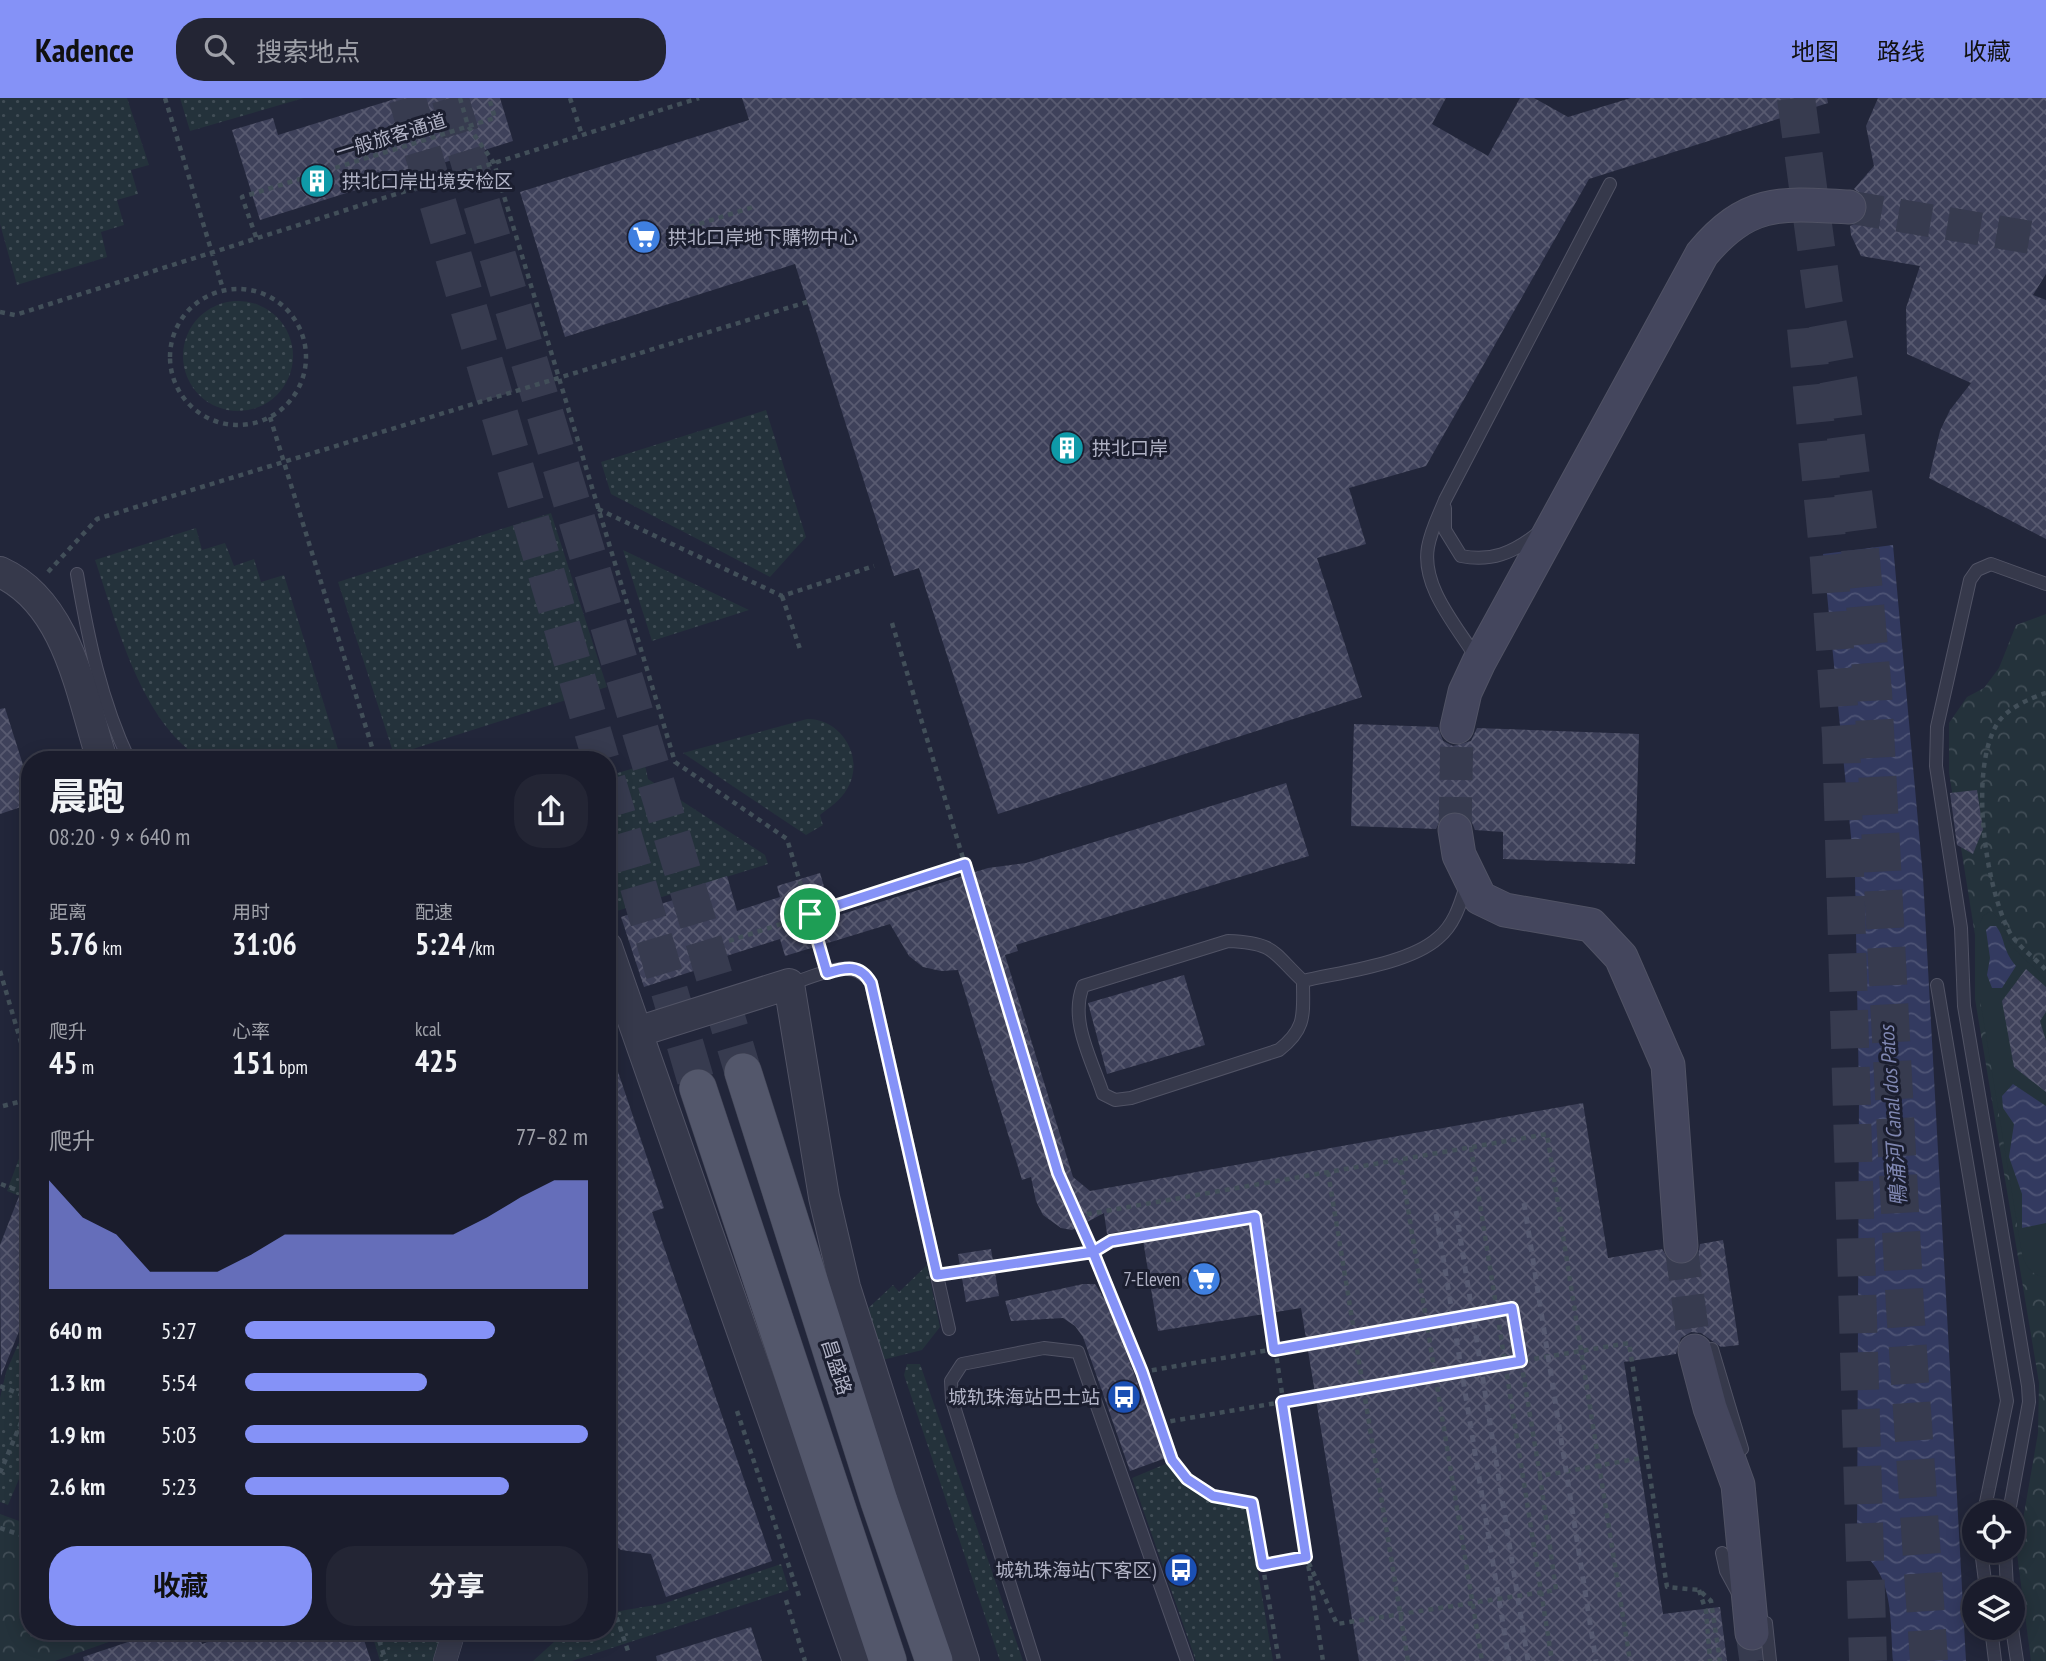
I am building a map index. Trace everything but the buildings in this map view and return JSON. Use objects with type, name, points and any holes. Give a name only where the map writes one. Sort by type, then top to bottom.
[{"type":"main road","points":[[1457,727],[1465,692],[1479,662],[1686,278],[1716,237],[1748,213],[1769,208],[1849,207]]},
{"type":"main road","points":[[1455,830],[1468,879],[1480,898],[1505,910],[1591,925],[1621,957],[1668,1065],[1681,1246]]},
{"type":"main road","name":"昌盛路","points":[[743,1072],[879,1501],[934,1661]]},
{"type":"main road","points":[[698,1088],[888,1661]]},
{"type":"main road","points":[[1703,1350],[1710,1408],[1738,1485],[1756,1617]]},
{"type":"street","points":[[0,572],[32,591],[58,626],[99,751]]},
{"type":"street","points":[[616,972],[858,1661]]},
{"type":"street","points":[[637,1032],[789,985],[824,1197],[842,1274],[964,1661]]},
{"type":"street","points":[[444,1661],[451,1640]]},
{"type":"lane","points":[[1479,662],[1438,595],[1429,572],[1428,547],[1445,500],[1610,184]]},
{"type":"lane","points":[[1445,500],[1445,530],[1449,541],[1461,555],[1475,559],[1499,557],[1518,549],[1560,511]]},
{"type":"lane","points":[[2011,1500],[2029,1402],[2028,1386],[1964,1006],[1961,928],[1937,785],[1935,742],[1970,580],[1977,570],[1991,564],[2046,584]]},
{"type":"lane","points":[[77,574],[89,649],[125,751]]},
{"type":"lane","points":[[1303,981],[1408,955],[1438,939],[1457,915],[1468,879]]},
{"type":"lane","points":[[1228,941],[1254,942],[1277,951],[1303,981],[1303,1020],[1296,1037],[1279,1050],[1131,1098],[1115,1100],[1103,1094],[1079,1022],[1076,1002],[1083,986],[1228,941]]},
{"type":"lane","points":[[789,985],[827,973],[856,968],[862,970],[871,983],[949,1329]]},
{"type":"lane","points":[[1937,985],[2007,1401],[1986,1500]]},
{"type":"lane","points":[[1034,1661],[952,1400],[951,1381],[962,1364],[1044,1348],[1078,1352],[1187,1661]]},
{"type":"lane","points":[[1703,1350],[1749,1475]]},
{"type":"lane","points":[[1722,1553],[1732,1585],[1756,1617],[1770,1661]]},
{"type":"lane","points":[[1992,1640],[1995,1661]]},
{"type":"lane","points":[[2014,1640],[2017,1661]]},
{"type":"path","points":[[165,98],[214,252],[223,289]]},
{"type":"path","points":[[460,98],[468,126],[494,163],[676,762],[787,839],[827,973]]},
{"type":"path","points":[[468,126],[495,118],[489,98]]},
{"type":"path","points":[[570,98],[582,135]]},
{"type":"path","points":[[0,312],[15,315],[699,98]]},
{"type":"path","name":"一般旅客通道","points":[[256,237],[242,197],[468,126]]},
{"type":"path","points":[[690,227],[756,206]]},
{"type":"path","points":[[246,288],[268,295],[288,308],[300,327],[307,349],[306,372],[297,394],[281,411],[261,422],[239,426],[217,422],[198,413],[183,397],[173,377],[170,355],[174,334],[184,313],[202,298],[223,289],[246,288]]},
{"type":"path","points":[[32,591],[97,519],[807,302]]},
{"type":"path","points":[[270,417],[373,751]]},
{"type":"path","points":[[598,509],[782,597],[874,566]]},
{"type":"path","points":[[782,597],[801,652]]},
{"type":"path","points":[[892,623],[1058,1173],[1142,1372],[1172,1460],[1187,1479],[1213,1496],[1252,1503],[1279,1661]]},
{"type":"path","points":[[2046,693],[2029,698],[1998,722],[1982,766],[1980,798],[1996,898],[2010,934],[2046,970]]},
{"type":"path","points":[[729,941],[965,864]]},
{"type":"path","points":[[0,971],[21,1042]]},
{"type":"path","points":[[3,1106],[21,1101]]},
{"type":"path","points":[[1077,1216],[1547,1134],[1630,1661]]},
{"type":"path","points":[[1471,1147],[1552,1661]]},
{"type":"path","points":[[1400,1160],[1482,1661]]},
{"type":"path","points":[[1328,1172],[1408,1661]]},
{"type":"path","points":[[1,1184],[21,1192]]},
{"type":"path","points":[[937,1275],[1093,1252],[1111,1241],[1255,1217],[1323,1661]]},
{"type":"path","points":[[1142,1372],[1512,1308],[1556,1590],[1337,1624],[1306,1557]]},
{"type":"path","points":[[1160,1423],[1629,1343],[1667,1587],[1699,1590],[1711,1601],[1720,1661]]},
{"type":"path","points":[[0,1386],[21,1395]]},
{"type":"path","points":[[0,1473],[21,1422]]},
{"type":"path","points":[[1540,1477],[1647,1457]]},
{"type":"path","points":[[0,1528],[21,1535]]},
{"type":"path","points":[[1263,1565],[1306,1557]]},
{"type":"path","points":[[1699,1590],[1706,1611],[1710,1661]]},
{"type":"path","points":[[786,1601],[805,1661]]},
{"type":"path","points":[[616,1616],[628,1651]]},
{"type":"path","points":[[379,1640],[386,1661]]},
{"type":"green space","points":[[0,98],[127,98],[149,165],[131,170],[138,194],[117,200],[124,225],[101,232],[107,257],[17,285],[0,224]]},
{"type":"green space","points":[[180,98],[304,98],[190,131]]},
{"type":"green space","points":[[238,301],[259,305],[277,317],[289,335],[293,356],[289,377],[277,395],[259,407],[238,411],[217,407],[199,395],[187,377],[183,356],[187,335],[199,317],[217,305]]},
{"type":"green space","points":[[766,410],[806,537],[770,577],[611,494],[601,462]]},
{"type":"green space","points":[[551,513],[607,687],[407,751],[393,751],[338,582]]},
{"type":"green space","points":[[196,528],[202,550],[225,543],[234,566],[254,559],[261,582],[284,575],[339,751],[192,751],[181,743],[163,722],[134,670],[95,560]]},
{"type":"green space","points":[[623,550],[749,610],[652,641]]},
{"type":"green space","points":[[2046,614],[2046,1661],[2031,1661],[2025,1615],[2025,1577],[2020,1577],[2018,1563],[2025,1563],[2025,1508],[2038,1433],[2039,1383],[1975,999],[1975,935],[1949,773],[1949,723],[1967,697],[1984,688],[1999,668],[2016,625]]},
{"type":"green space","points":[[807,719],[819,720],[840,733],[852,753],[854,765],[845,793],[820,815],[823,825],[806,835],[683,753]]},
{"type":"green space","points":[[645,765],[648,779],[765,855],[768,864],[617,911],[616,773]]},
{"type":"green space","points":[[1991,911],[2000,920],[2012,947],[2046,979],[2046,1277],[2030,1270],[2022,1254],[1980,999],[1980,923],[1983,916]]},
{"type":"green space","points":[[21,1153],[21,1196],[7,1191]]},
{"type":"green space","points":[[927,1265],[940,1327],[922,1350],[878,1361],[862,1314],[893,1285],[899,1292]]},
{"type":"green space","points":[[21,1338],[21,1474],[8,1505],[0,1502],[0,1398],[6,1372]]},
{"type":"green space","points":[[907,1364],[920,1364],[1023,1661],[1000,1661],[904,1375]]},
{"type":"green space","points":[[1168,1463],[1194,1489],[1212,1499],[1247,1507],[1273,1661],[1196,1661],[1132,1478]]},
{"type":"green space","points":[[0,1514],[21,1522],[21,1640],[114,1640],[55,1661],[0,1661]]},
{"type":"green space","points":[[781,1564],[789,1590],[572,1661],[533,1661],[556,1640],[616,1640],[616,1612],[662,1604]]},
{"type":"green space","points":[[374,1640],[446,1640],[440,1661],[380,1661]]},
{"type":"water","name":"鴨涌河 Canal dos Patos","points":[[1893,545],[1923,877],[1962,1588],[1962,1640],[1965,1640],[1966,1661],[1893,1661],[1890,1615],[1884,1585],[1878,1571],[1857,1550],[1859,1093],[1855,877],[1823,554]]},
{"type":"water","points":[[1990,926],[1996,926],[2016,966],[2002,988],[1992,988],[1987,975],[1990,958],[1986,930]]},
{"type":"water","points":[[2013,1084],[2046,1106],[2046,1223],[2022,1228],[2022,1194],[2009,1157],[2014,1124],[2003,1108],[2002,1096]]},
{"type":"tunnel","points":[[407,98],[598,751]]},
{"type":"tunnel","points":[[450,98],[743,1072]]},
{"type":"tunnel","points":[[1796,98],[1859,538],[1873,692],[1905,1307],[1929,1661]]},
{"type":"tunnel","points":[[1849,207],[2046,240]]},
{"type":"tunnel","points":[[1806,328],[1829,560],[1841,736],[1868,1661]]},
{"type":"tunnel","points":[[1455,830],[1457,727]]},
{"type":"tunnel","points":[[616,810],[698,1088]]},
{"type":"tunnel","points":[[1681,1246],[1695,1351]]},
{"type":"tunnel","points":[[1752,1633],[1756,1661]]},
{"type":"railway","points":[[1524,1203],[1596,1661]]},
{"type":"railway","points":[[1456,1211],[1528,1661]]},
{"type":"railway","points":[[1436,1214],[1509,1661]]},
{"type":"place","name":"拱北口岸出境安检区","points":[[317,181]]},
{"type":"place","name":"拱北口岸地下購物中心","points":[[644,237]]},
{"type":"place","name":"拱北口岸","points":[[1067,448]]},
{"type":"place","name":"7-Eleven","points":[[1204,1279]]},
{"type":"place","name":"城轨珠海站巴士站","points":[[1124,1397]]},
{"type":"place","name":"城轨珠海站(下客区)","points":[[1181,1570]]},
{"type":"route","points":[[810,914],[827,973],[841,968],[856,968],[862,970],[871,983],[937,1275],[1093,1252],[1142,1372],[1172,1460],[1187,1479],[1213,1496],[1252,1503],[1263,1565],[1306,1557],[1282,1402],[1521,1361],[1512,1308],[1274,1350],[1255,1217],[1111,1241],[1093,1252],[1058,1173],[965,864],[810,914]]}]
